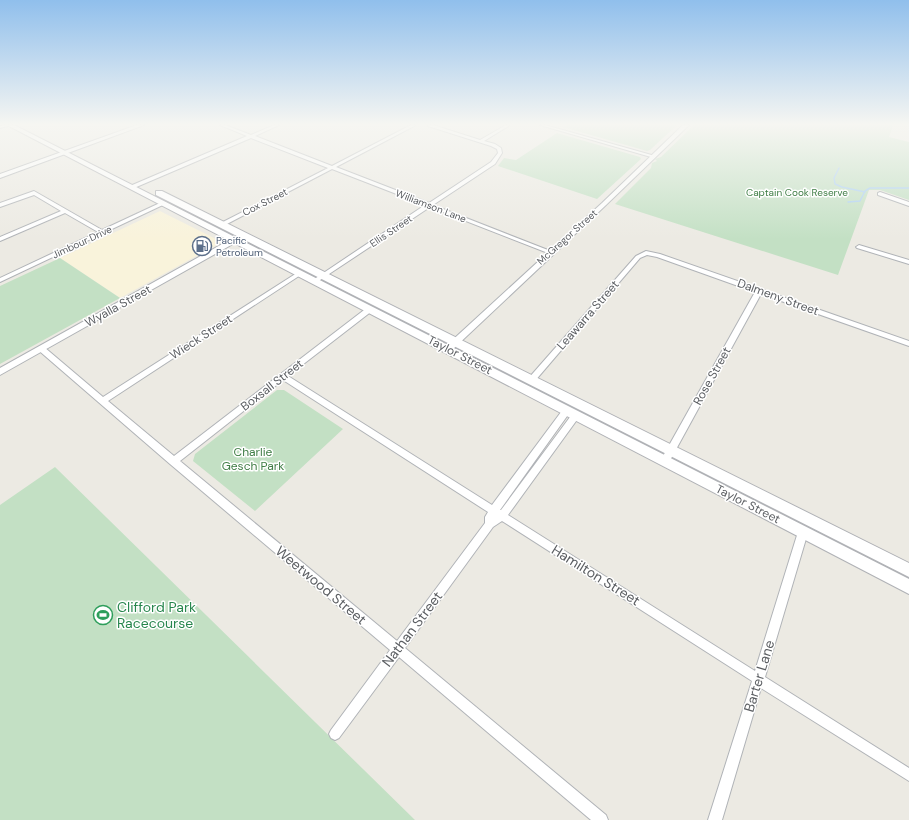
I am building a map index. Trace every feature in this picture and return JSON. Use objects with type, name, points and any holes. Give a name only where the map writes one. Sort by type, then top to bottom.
[{"type":"main road","name":"Taylor Street","points":[[93,163],[136,185],[223,224],[319,278],[370,309],[909,587]]},
{"type":"main road","name":"Taylor Street","points":[[136,185],[164,203],[300,273],[319,278],[455,341],[909,570]]},
{"type":"main road","points":[[223,224],[225,228],[238,236],[236,240]]},
{"type":"street","points":[[0,176],[35,163]]},
{"type":"street","points":[[136,185],[187,163]]},
{"type":"street","name":"Williamson Lane","points":[[322,163],[550,252]]},
{"type":"street","name":"Cox Street","points":[[223,224],[339,163]]},
{"type":"street","name":"Ellis Street","points":[[319,278],[491,163]]},
{"type":"street","name":"McGregor Street","points":[[447,349],[645,163]]},
{"type":"street","points":[[0,205],[34,193],[102,232]]},
{"type":"street","points":[[880,194],[909,204]]},
{"type":"street","name":"Jimbour Drive","points":[[0,280],[164,203]]},
{"type":"street","points":[[0,239],[65,211]]},
{"type":"street","name":"Wyalla Street","points":[[0,372],[236,240]]},
{"type":"street","points":[[859,247],[909,262]]},
{"type":"street","name":"Dalmeny Street","points":[[646,253],[658,255],[909,344]]},
{"type":"street","name":"Leawarra Street","points":[[531,380],[638,257],[646,253]]},
{"type":"street","name":"Wieck Street","points":[[102,401],[300,273]]},
{"type":"street","name":"Rose Street","points":[[665,461],[759,291]]},
{"type":"street","name":"Boxsall Street","points":[[173,460],[370,309]]},
{"type":"street","name":"Weetwood Street","points":[[41,349],[601,820]]},
{"type":"street","name":"Hamilton Street","points":[[282,376],[909,775]]},
{"type":"street","name":"Nathan Street","points":[[335,734],[498,513],[567,410]]},
{"type":"street","name":"Nathan Street","points":[[498,513],[576,415]]},
{"type":"street","name":"Barter Lane","points":[[715,820],[803,532]]},
{"type":"shaded area","points":[[160,211],[220,241],[220,243],[120,298],[60,258]]},
{"type":"green space","points":[[500,163],[636,163],[597,199],[498,166]]},
{"type":"green space","name":"Captain Cook Reserve","points":[[652,163],[909,163],[909,200],[880,190],[869,190],[838,275],[615,204],[651,168]]},
{"type":"green space","points":[[60,258],[120,298],[0,364],[0,286]]},
{"type":"green space","name":"Charlie Gesch Park","points":[[277,390],[284,390],[343,429],[255,511],[193,461],[195,454]]},
{"type":"green space","name":"Clifford Park Racecourse","points":[[55,467],[415,820],[0,820],[0,505]]},
{"type":"waterway","points":[[839,168],[834,178],[835,184],[865,192]]},
{"type":"waterway","points":[[865,192],[870,188],[909,188]]},
{"type":"waterway","points":[[848,202],[860,201],[865,192]]},
{"type":"place","name":"Pacific Petroleum","points":[[202,246]]},
{"type":"place","name":"Clifford Park Racecourse","points":[[103,615]]}]
